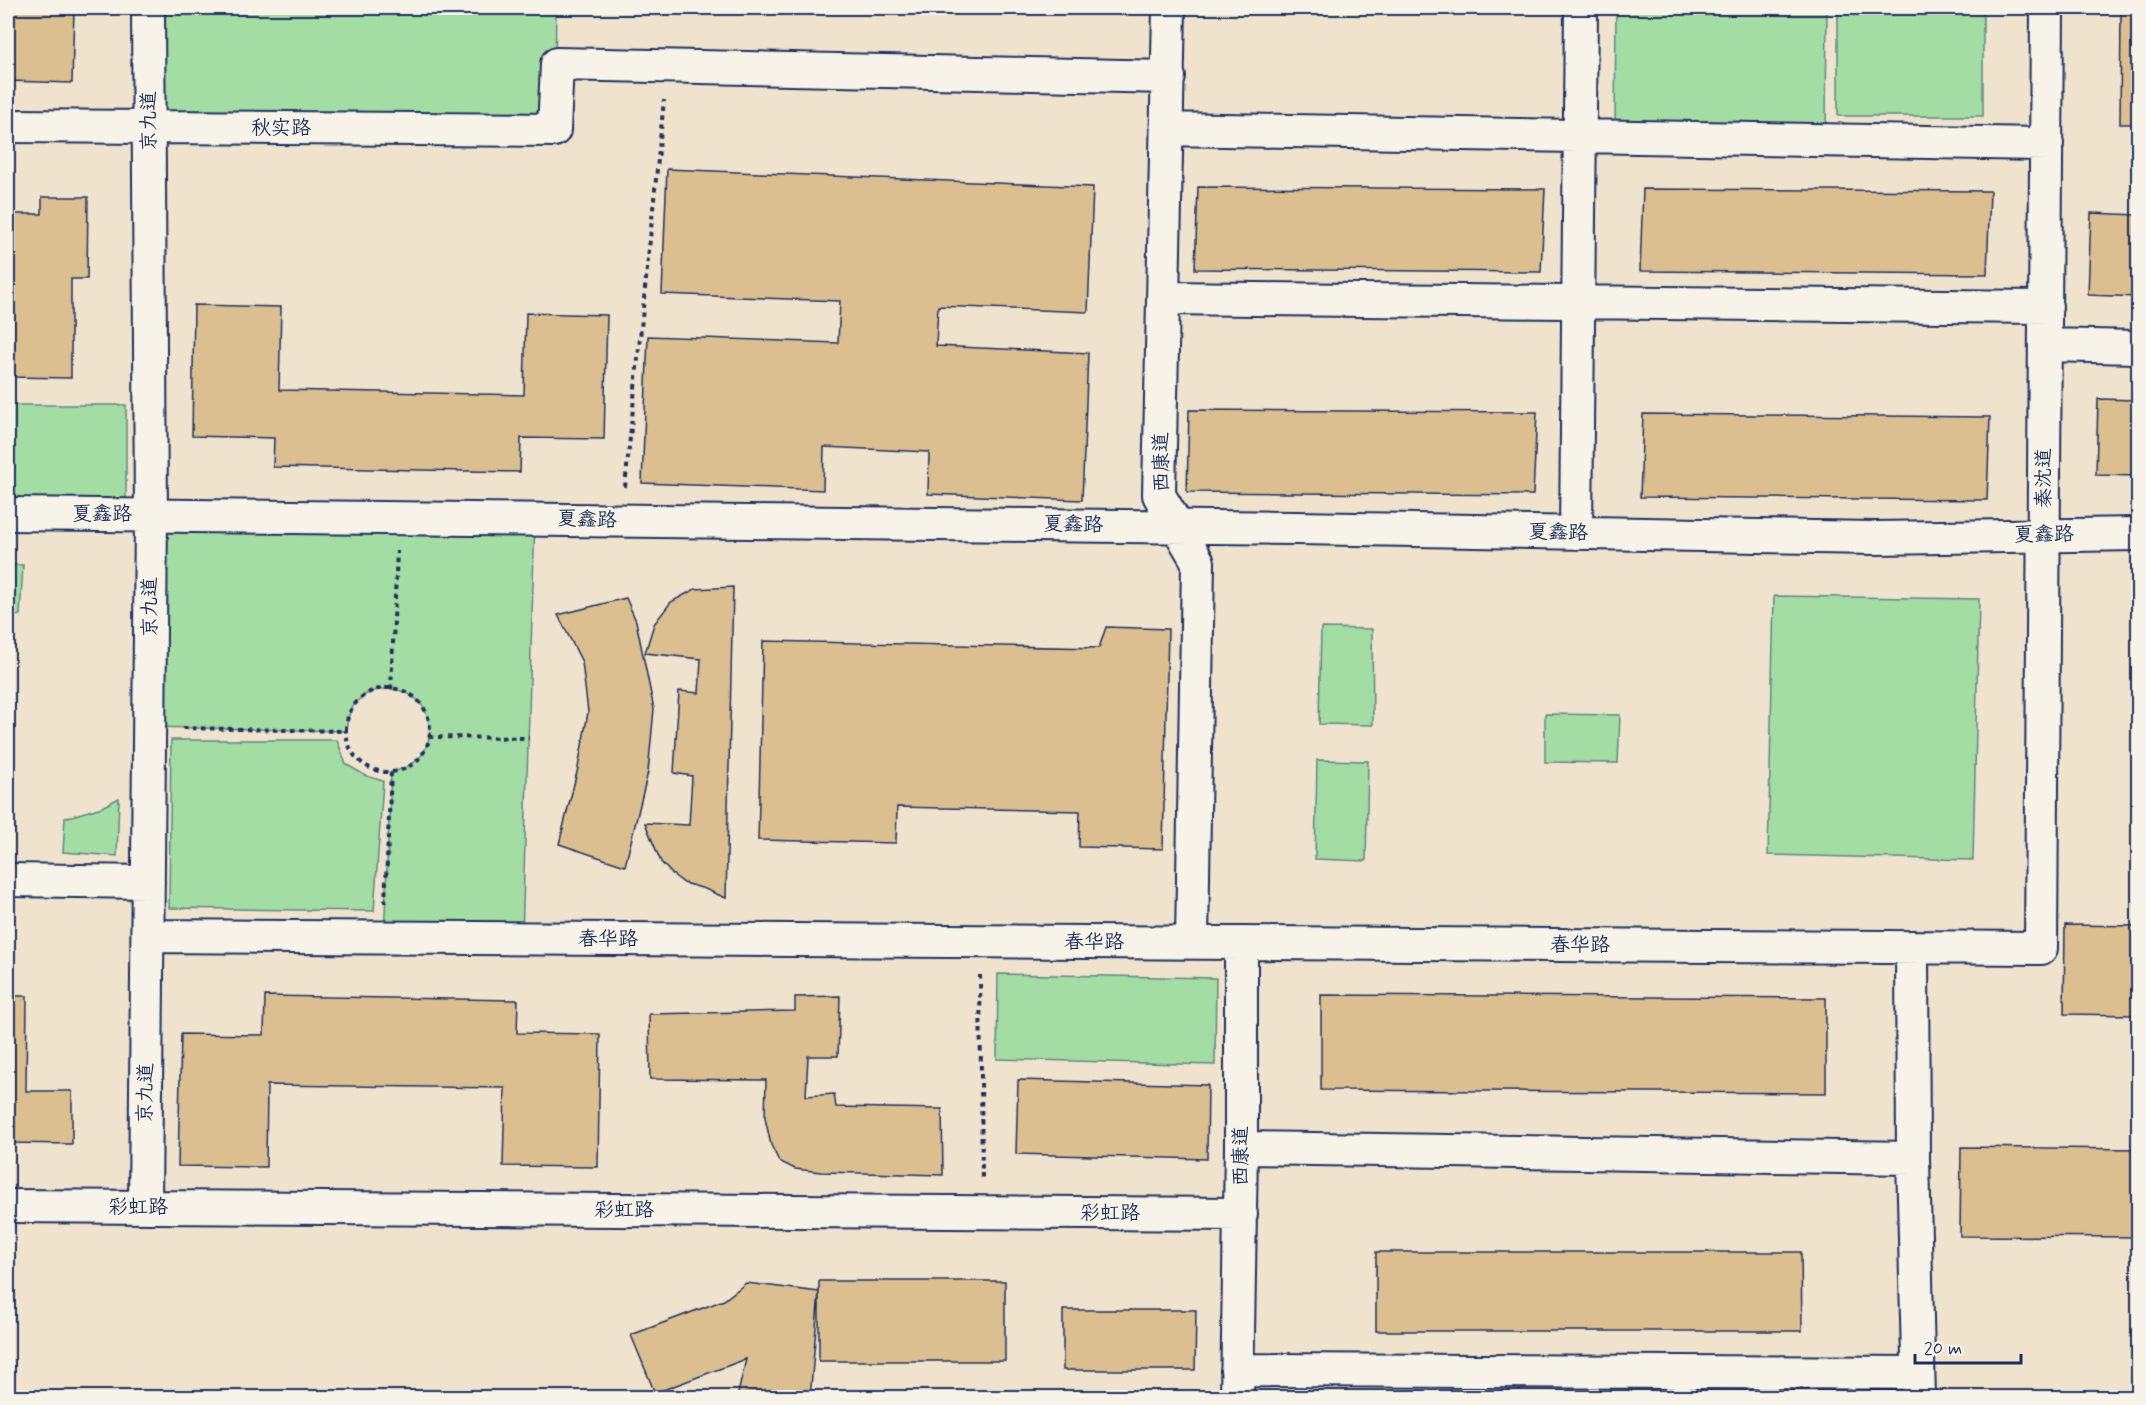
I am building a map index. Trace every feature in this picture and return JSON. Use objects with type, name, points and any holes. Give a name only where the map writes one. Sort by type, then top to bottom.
[{"type":"street","name":"京九道","points":[[145,1207],[151,515],[148,8]]},
{"type":"street","name":"西康道","points":[[1169,8],[1159,495],[1198,562],[1192,942]]},
{"type":"street","points":[[1576,533],[1581,8]]},
{"type":"street","name":"秦沈道","points":[[2041,948],[2048,8]]},
{"type":"street","name":"秋实路","points":[[8,126],[554,130],[557,64],[667,67]]},
{"type":"street","points":[[667,67],[1169,77]]},
{"type":"street","points":[[1168,129],[2047,144]]},
{"type":"street","points":[[1164,298],[2046,307]]},
{"type":"street","points":[[2045,345],[2139,347]]},
{"type":"street","name":"夏鑫路","points":[[8,514],[1178,526],[1875,538],[2139,534]]},
{"type":"street","points":[[8,880],[148,882]]},
{"type":"street","name":"春华路","points":[[148,936],[2041,948]]},
{"type":"street","name":"西康道","points":[[1237,1384],[1242,1148],[1241,943]]},
{"type":"street","points":[[1237,1384],[1919,1386],[1913,1158],[1912,947]]},
{"type":"street","points":[[1242,1148],[1913,1158]]},
{"type":"street","name":"彩虹路","points":[[8,1206],[1241,1214]]},
{"type":"path","points":[[622,521],[667,67]]},
{"type":"path","points":[[391,688],[398,517]]},
{"type":"path","points":[[391,688],[417,699],[430,724],[425,751],[405,769],[392,772],[378,771],[365,766],[348,744],[346,731],[348,717],[354,705],[365,695],[391,688]]},
{"type":"path","points":[[149,727],[346,731]]},
{"type":"path","points":[[429,737],[529,738]]},
{"type":"path","points":[[384,937],[392,772]]},
{"type":"path","points":[[980,941],[982,1213]]},
{"type":"shaded area","points":[[8,8],[2138,8],[2138,1397],[8,1397]]},
{"type":"green space","points":[[148,8],[556,8],[554,130],[149,127]]},
{"type":"green space","points":[[1616,8],[1827,8],[1826,125],[1615,124]]},
{"type":"green space","points":[[1838,8],[1983,8],[1983,116],[1838,116]]},
{"type":"green space","points":[[8,405],[126,405],[126,498],[8,498]]},
{"type":"green space","points":[[151,515],[535,519],[522,938],[384,937],[391,772],[405,768],[416,761],[426,747],[430,730],[429,721],[422,706],[409,694],[384,689],[367,694],[352,708],[346,731],[149,727]]},
{"type":"green space","points":[[8,565],[23,565],[20,615],[8,618]]},
{"type":"green space","points":[[1774,596],[1979,599],[1973,860],[1768,855]]},
{"type":"green space","points":[[1321,628],[1372,629],[1373,725],[1319,724]]},
{"type":"green space","points":[[1545,714],[1620,715],[1618,763],[1545,762]]},
{"type":"green space","points":[[171,740],[337,740],[346,764],[364,775],[383,781],[374,911],[169,908]]},
{"type":"green space","points":[[1317,760],[1368,761],[1366,861],[1315,859]]},
{"type":"green space","points":[[119,798],[117,856],[63,852],[65,818],[102,807]]},
{"type":"green space","points":[[998,974],[1216,978],[1215,1065],[997,1059]]},
{"type":"building","points":[[8,8],[74,8],[72,83],[8,81]]},
{"type":"building","points":[[2121,8],[2138,8],[2138,124],[2120,124]]},
{"type":"building","points":[[667,169],[1093,187],[1088,312],[938,306],[936,346],[1088,353],[1082,500],[928,494],[929,452],[824,447],[823,490],[642,483],[648,336],[838,343],[840,301],[662,294]]},
{"type":"building","points":[[1198,187],[1545,189],[1541,272],[1195,269]]},
{"type":"building","points":[[1643,189],[1990,191],[1987,274],[1640,271]]},
{"type":"building","points":[[42,197],[88,197],[87,279],[71,279],[71,378],[8,377],[8,214],[42,214]]},
{"type":"building","points":[[2091,213],[2138,215],[2138,297],[2088,295]]},
{"type":"building","points":[[194,305],[281,307],[279,390],[524,395],[526,313],[607,315],[604,439],[521,438],[520,472],[273,467],[274,438],[192,436]]},
{"type":"building","points":[[2098,399],[2138,400],[2138,476],[2096,475]]},
{"type":"building","points":[[1189,410],[1537,412],[1533,495],[1187,492]]},
{"type":"building","points":[[1643,414],[1990,417],[1987,500],[1640,497]]},
{"type":"building","points":[[733,587],[726,898],[684,883],[672,874],[661,862],[645,823],[689,825],[692,776],[674,773],[679,691],[699,693],[701,659],[645,653],[654,624],[671,602],[695,589]]},
{"type":"building","points":[[626,598],[636,621],[654,709],[648,772],[625,866],[559,844],[578,768],[588,712],[582,662],[558,615]]},
{"type":"building","points":[[1106,627],[1168,629],[1163,849],[1079,847],[1080,811],[897,807],[896,843],[758,840],[763,641],[1099,648]]},
{"type":"building","points":[[2065,925],[2138,926],[2138,1015],[2064,1014]]},
{"type":"building","points":[[1321,995],[1826,998],[1826,1093],[1321,1090]]},
{"type":"building","points":[[8,996],[27,996],[26,1091],[72,1091],[72,1144],[8,1143]]},
{"type":"building","points":[[265,996],[518,1000],[517,1033],[600,1034],[598,1167],[503,1166],[505,1088],[267,1085],[266,1167],[178,1166],[181,1034],[264,1035]]},
{"type":"building","points":[[840,996],[838,1056],[808,1056],[806,1096],[834,1094],[836,1107],[942,1109],[943,1175],[821,1172],[795,1169],[779,1161],[771,1145],[765,1118],[766,1080],[650,1079],[649,1014],[795,1011],[795,997]]},
{"type":"building","points":[[1018,1080],[1208,1085],[1207,1159],[1016,1154]]},
{"type":"building","points":[[1961,1147],[2138,1149],[2138,1237],[1960,1236]]},
{"type":"building","points":[[1376,1252],[1801,1252],[1802,1331],[1376,1331]]},
{"type":"building","points":[[819,1281],[1005,1281],[1005,1361],[819,1361]]},
{"type":"building","points":[[746,1283],[819,1292],[811,1387],[808,1398],[737,1398],[746,1359],[655,1393],[631,1335],[724,1300]]},
{"type":"building","points":[[1063,1310],[1196,1310],[1195,1370],[1063,1370]]}]
